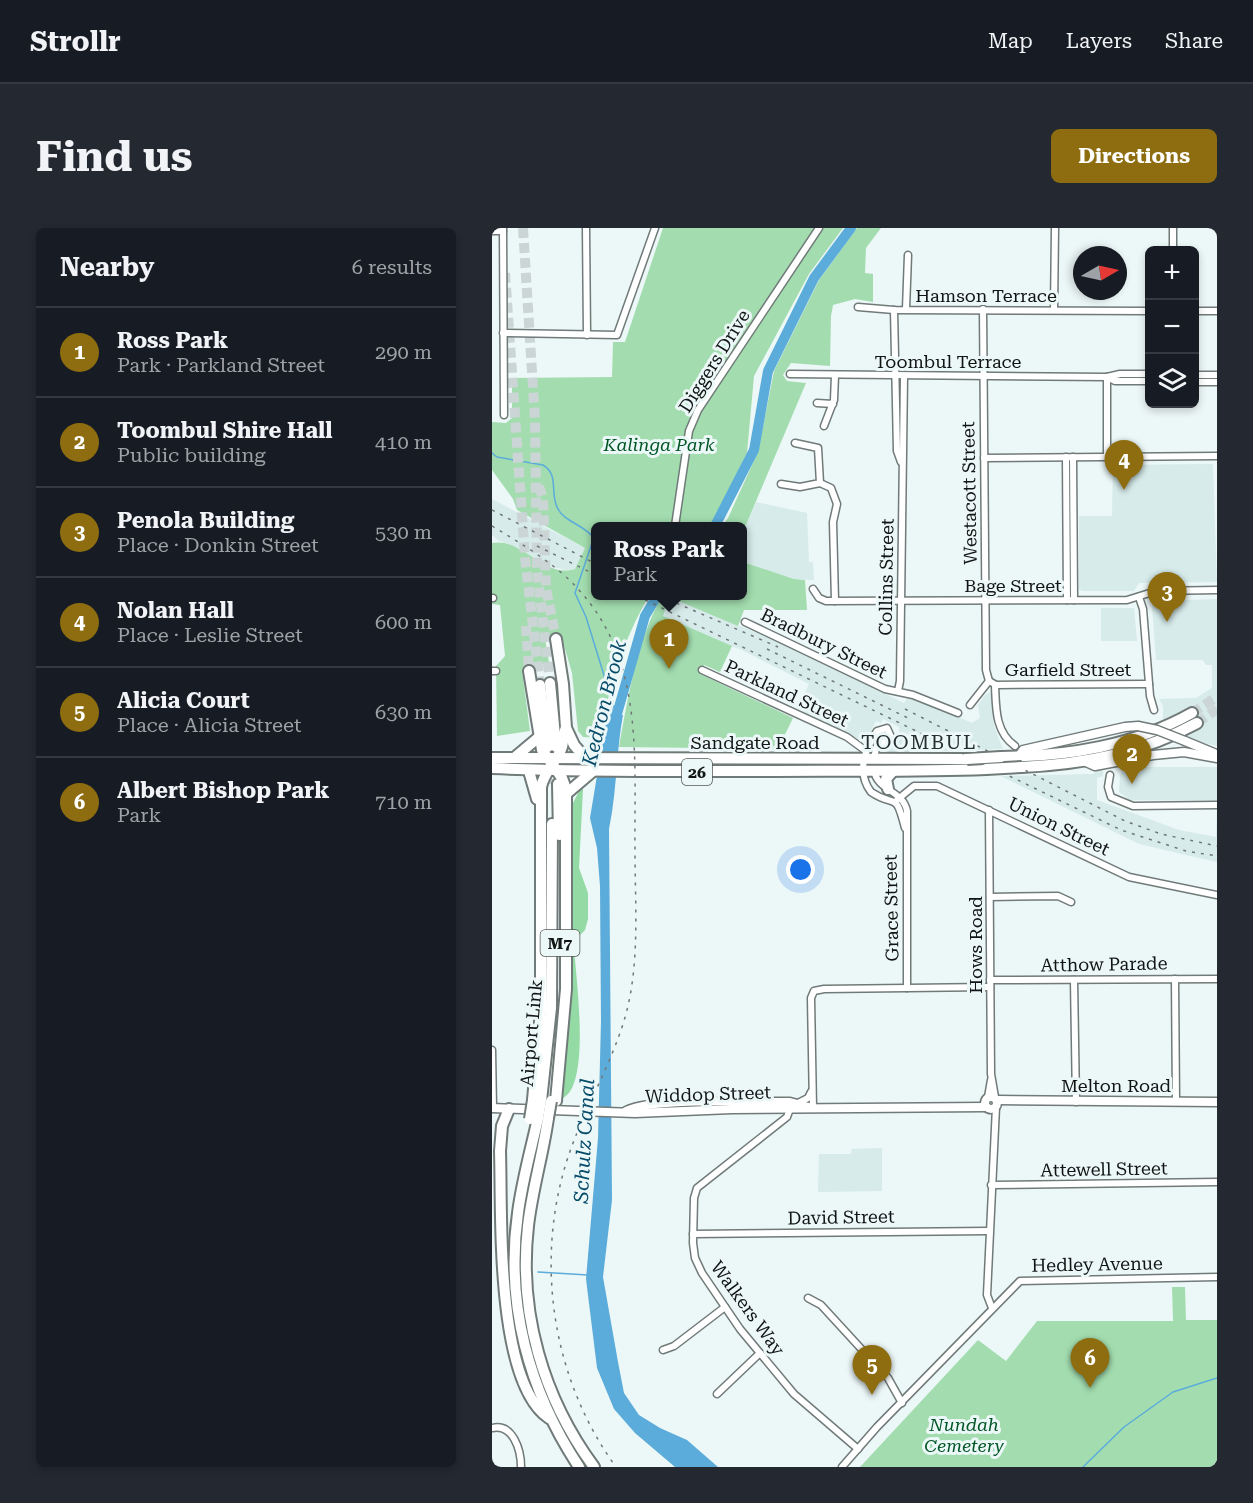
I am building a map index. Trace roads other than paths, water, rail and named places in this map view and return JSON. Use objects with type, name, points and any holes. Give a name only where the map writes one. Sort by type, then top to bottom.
[{"type":"highway","points":[[556,639],[567,728],[572,743],[591,763],[566,794]]},
{"type":"highway","points":[[529,671],[539,737],[552,765],[564,782],[566,794],[566,989],[545,1101],[526,1238],[529,1307],[533,1335],[548,1383],[566,1423],[594,1467]]},
{"type":"highway","points":[[545,684],[552,747]]},
{"type":"highway","name":"Sandgate Road","points":[[492,768],[529,771],[552,765],[591,763],[630,765],[893,771],[986,769],[1018,757],[1084,761],[1141,748],[1195,718],[1115,745],[1018,757],[968,759],[868,756],[630,765]]},
{"type":"highway","points":[[567,728],[552,765],[542,781],[541,1011],[545,1101],[543,1120],[525,1175],[515,1238],[516,1303],[528,1362],[552,1420],[579,1467]]},
{"type":"highway","points":[[514,758],[539,737]]},
{"type":"highway","name":"Sandgate Road","points":[[492,758],[514,758],[552,765]]},
{"type":"highway","points":[[529,771],[541,806]]},
{"type":"highway","points":[[888,789],[885,780],[893,771]]},
{"type":"highway","name":"Airport Link","points":[[545,1101],[559,1009],[554,784]]},
{"type":"highway","points":[[509,1109],[502,1125],[500,1151],[506,1316],[514,1352],[524,1381],[539,1412],[552,1420]]},
{"type":"street","points":[[586,228],[587,335]]},
{"type":"street","points":[[503,333],[617,335],[655,228]]},
{"type":"street","name":"Diggers Drive","points":[[676,522],[689,431],[698,410],[819,228]]},
{"type":"street","points":[[1053,310],[1055,228]]},
{"type":"street","points":[[1173,228],[1173,246]]},
{"type":"street","points":[[492,231],[503,229],[504,415]]},
{"type":"street","points":[[906,309],[908,255]]},
{"type":"street","name":"Hamson Terrace","points":[[858,307],[894,310],[1145,311]]},
{"type":"street","name":"Westacott Street","points":[[983,309],[986,672],[992,683],[1000,729],[1018,757]]},
{"type":"street","name":"Collins Street","points":[[894,310],[897,451],[902,463]]},
{"type":"street","points":[[1199,311],[1217,311]]},
{"type":"street","name":"Toombul Terrace","points":[[790,374],[1107,377],[1120,374],[1145,374]]},
{"type":"street","points":[[824,426],[833,404],[835,375]]},
{"type":"street","points":[[1199,375],[1217,375]]},
{"type":"street","name":"Collins Street","points":[[898,691],[900,681],[904,376]]},
{"type":"street","points":[[1107,377],[1107,457]]},
{"type":"street","name":"Toombul Terrace","points":[[1107,377],[1115,381],[1145,381]]},
{"type":"street","points":[[1199,382],[1217,382]]},
{"type":"street","points":[[817,403],[833,404]]},
{"type":"street","points":[[795,443],[818,448],[820,483]]},
{"type":"street","points":[[984,458],[1217,456]]},
{"type":"street","points":[[1069,457],[1070,600]]},
{"type":"street","points":[[781,484],[800,488],[820,483],[831,488],[837,504],[833,522],[835,601]]},
{"type":"street","name":"Bage Street","points":[[813,589],[822,600],[835,601],[1070,600],[1139,597],[1156,591],[1217,590]]},
{"type":"street","points":[[1139,597],[1143,609],[1149,684],[1154,710]]},
{"type":"street","name":"Bradbury Street","points":[[745,622],[885,689],[898,691],[958,713]]},
{"type":"street","name":"Parkland Street","points":[[702,670],[858,743],[871,744]]},
{"type":"street","points":[[970,705],[992,683]]},
{"type":"street","name":"Garfield Street","points":[[992,683],[1149,684]]},
{"type":"street","name":"Sandgate Road","points":[[1018,757],[1023,750],[1138,726],[1157,730],[1217,756]]},
{"type":"street","points":[[898,799],[871,792],[865,782],[869,770],[868,756],[871,744],[877,730],[884,728],[889,729],[890,739],[868,756],[869,770],[878,783],[898,799]]},
{"type":"street","name":"Parkland Street","points":[[858,743],[868,756]]},
{"type":"street","name":"Sandgate Road","points":[[1084,761],[1095,766],[1139,757],[1185,752],[1217,756]]},
{"type":"street","points":[[1110,775],[1109,795],[1129,805],[1217,805]]},
{"type":"street","name":"Union Street","points":[[898,799],[914,786],[929,785],[989,810],[1129,877],[1217,895]]},
{"type":"street","name":"Grace Street","points":[[898,799],[907,811],[905,828],[907,988]]},
{"type":"street","name":"Hows Road","points":[[989,810],[994,1123],[987,1295],[992,1308]]},
{"type":"street","points":[[990,897],[1058,896],[1071,902]]},
{"type":"street","points":[[1175,979],[1176,1101]]},
{"type":"street","name":"Atthow Parade","points":[[812,1091],[811,998],[814,991],[824,988],[907,988],[1074,980],[1217,979]]},
{"type":"street","points":[[1074,980],[1076,1102]]},
{"type":"street","points":[[492,1050],[492,1108]]},
{"type":"street","points":[[812,1091],[813,1108]]},
{"type":"street","name":"Walkers Way","points":[[812,1091],[808,1098],[791,1106],[790,1114],[697,1188],[694,1198],[693,1234],[698,1264],[725,1307],[760,1353],[794,1394],[858,1449]]},
{"type":"street","name":"Melton Road","points":[[791,1106],[813,1108],[972,1107],[1014,1101],[1217,1102]]},
{"type":"street","name":"Widdop Street","points":[[492,1108],[614,1112],[626,1111],[633,1107],[667,1104],[791,1106]]},
{"type":"street","name":"Attewell Street","points":[[991,1185],[1217,1182]]},
{"type":"street","name":"David Street","points":[[693,1234],[989,1231]]},
{"type":"street","name":"Hedley Avenue","points":[[842,1467],[1014,1284],[1025,1280],[1217,1277]]},
{"type":"street","points":[[808,1298],[824,1308],[888,1378],[902,1403]]},
{"type":"street","points":[[663,1350],[674,1346],[725,1307]]},
{"type":"street","points":[[717,1394],[760,1353]]},
{"type":"street","points":[[492,1428],[502,1427],[508,1430],[520,1453],[521,1467]]},
{"type":"water","points":[[609,703],[616,714],[623,715],[609,829],[612,1200],[603,1277],[624,1393],[639,1415],[660,1428],[687,1440],[718,1467],[675,1467],[635,1433],[614,1409],[597,1368],[586,1279],[598,1138],[601,1021],[600,886],[597,848],[590,818]]},
{"type":"waterway","name":"Kedron Brook","points":[[717,522],[754,450],[768,371],[814,278],[851,228]]},
{"type":"waterway","points":[[492,453],[497,457],[543,465],[548,469],[553,479],[554,497],[558,509],[565,517],[591,535]]},
{"type":"waterway","points":[[591,546],[575,593],[586,617],[616,714]]},
{"type":"waterway","name":"Kedron Brook","points":[[613,728],[645,616],[655,600]]},
{"type":"waterway","points":[[538,1272],[588,1275]]},
{"type":"waterway","points":[[1083,1467],[1124,1427],[1173,1392],[1217,1378]]},
{"type":"tunnel","points":[[523,228],[535,420],[537,569],[550,683]]},
{"type":"tunnel","points":[[505,273],[525,558],[540,685]]},
{"type":"tunnel","points":[[539,486],[543,499],[546,588],[556,639]]},
{"type":"tunnel","points":[[526,626],[529,671]]},
{"type":"tunnel","points":[[1192,713],[1217,697]]},
{"type":"tunnel","points":[[1197,723],[1217,709]]},
{"type":"tunnel","points":[[549,764],[551,784]]},
{"type":"railway","points":[[492,510],[591,561]]},
{"type":"railway","points":[[492,526],[556,568],[591,604],[610,635],[622,668],[630,703],[635,775],[636,932],[633,974],[620,1033],[568,1157],[558,1197],[552,1237],[551,1278],[555,1318],[564,1358],[577,1396],[594,1433],[616,1467]]},
{"type":"railway","points":[[537,546],[591,573]]},
{"type":"railway","points":[[645,600],[1121,830],[1186,851],[1217,856]]},
{"type":"railway","points":[[669,600],[778,647]]},
{"type":"railway","points":[[767,649],[910,719]]},
{"type":"railway","points":[[905,709],[1125,821],[1161,834],[1217,846]]},
{"type":"place","name":"Nolan Hall","points":[[1124,490]]},
{"type":"place","name":"Penola Building","points":[[1167,622]]},
{"type":"place","name":"Ross Park","points":[[669,669]]},
{"type":"place","name":"Toombul Shire Hall","points":[[1132,784]]},
{"type":"place","name":"Albert Bishop Park","points":[[1090,1388]]},
{"type":"place","name":"Alicia Court","points":[[872,1395]]},
{"type":"district","name":"TOOMBUL","points":[[919,742]]},
{"type":"park label","name":"Kalinga Park","points":[[659,444]]},
{"type":"park label","name":"Nundah Cemetery","points":[[964,1434]]},
{"type":"water label","name":"Schulz Canal","points":[[584,1141]]}]
